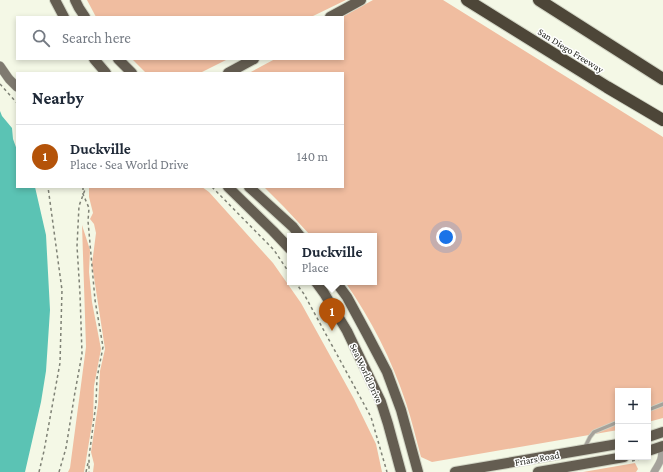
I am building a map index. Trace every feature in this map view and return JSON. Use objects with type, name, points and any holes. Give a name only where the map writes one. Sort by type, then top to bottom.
[{"type":"highway","name":"San Diego Freeway","points":[[467,0],[663,120]]},
{"type":"highway","points":[[539,0],[663,79]]},
{"type":"highway","points":[[607,87],[645,118],[663,129]]},
{"type":"main road","points":[[55,0],[63,16]]},
{"type":"main road","points":[[75,0],[84,16]]},
{"type":"main road","points":[[332,16],[361,0]]},
{"type":"main road","points":[[95,60],[105,72]]},
{"type":"main road","points":[[119,60],[131,72]]},
{"type":"main road","points":[[230,72],[252,60]]},
{"type":"main road","points":[[0,66],[16,86]]},
{"type":"main road","points":[[229,188],[287,247]]},
{"type":"main road","points":[[250,188],[297,233]]},
{"type":"main road","name":"Sea World Drive","points":[[318,285],[347,331],[381,402],[401,472]]},
{"type":"main road","name":"Sea World Drive","points":[[338,285],[347,297],[387,372],[401,410],[418,472]]},
{"type":"main road","points":[[651,436],[663,432]]},
{"type":"main road","name":"Friars Road","points":[[455,472],[615,445]]},
{"type":"main road","points":[[651,450],[662,446]]},
{"type":"main road","name":"Friars Road","points":[[538,472],[615,459]]},
{"type":"street","points":[[654,472],[663,454],[662,446]]},
{"type":"lane","points":[[651,409],[663,404]]},
{"type":"lane","points":[[584,450],[594,432],[615,423]]},
{"type":"path","points":[[0,84],[16,102]]},
{"type":"path","points":[[39,472],[60,362],[62,290],[48,188]]},
{"type":"path","points":[[83,188],[83,194],[89,208],[88,221],[96,300],[103,347],[97,378],[89,472]]},
{"type":"path","points":[[60,472],[66,448],[82,354],[77,246],[79,206],[86,188]]},
{"type":"path","points":[[215,189],[274,250],[287,270]]},
{"type":"path","points":[[298,285],[371,417],[387,472]]},
{"type":"path","points":[[86,472],[89,461]]},
{"type":"shaded area","points":[[87,0],[346,0],[313,16],[95,16]]},
{"type":"shaded area","points":[[373,0],[443,0],[663,137],[663,418],[651,421],[651,388],[615,388],[615,431],[432,462],[421,457],[408,410],[394,371],[364,310],[347,285],[377,285],[377,233],[308,233],[265,188],[344,188],[344,72],[251,72],[273,60],[344,60],[344,16]]},
{"type":"shaded area","points":[[133,60],[226,60],[202,72],[145,72]]},
{"type":"shaded area","points":[[89,188],[203,188],[209,192],[273,263],[301,303],[354,399],[376,444],[382,472],[93,472],[94,464],[91,452],[98,405],[100,371],[105,349],[92,264],[96,233],[94,224],[90,219],[93,213],[89,197]]},
{"type":"shaded area","points":[[82,225],[90,250],[89,272],[92,302],[101,349],[94,386],[93,418],[84,472],[68,472],[70,468],[86,347]]},
{"type":"shaded area","points":[[635,463],[638,469],[636,472],[583,472]]},
{"type":"water","points":[[0,111],[2,116],[12,128],[13,139],[16,147],[16,188],[35,188],[46,235],[50,310],[46,371],[41,402],[25,472],[0,472]]},
{"type":"place","name":"Duckville","points":[[332,331]]}]
